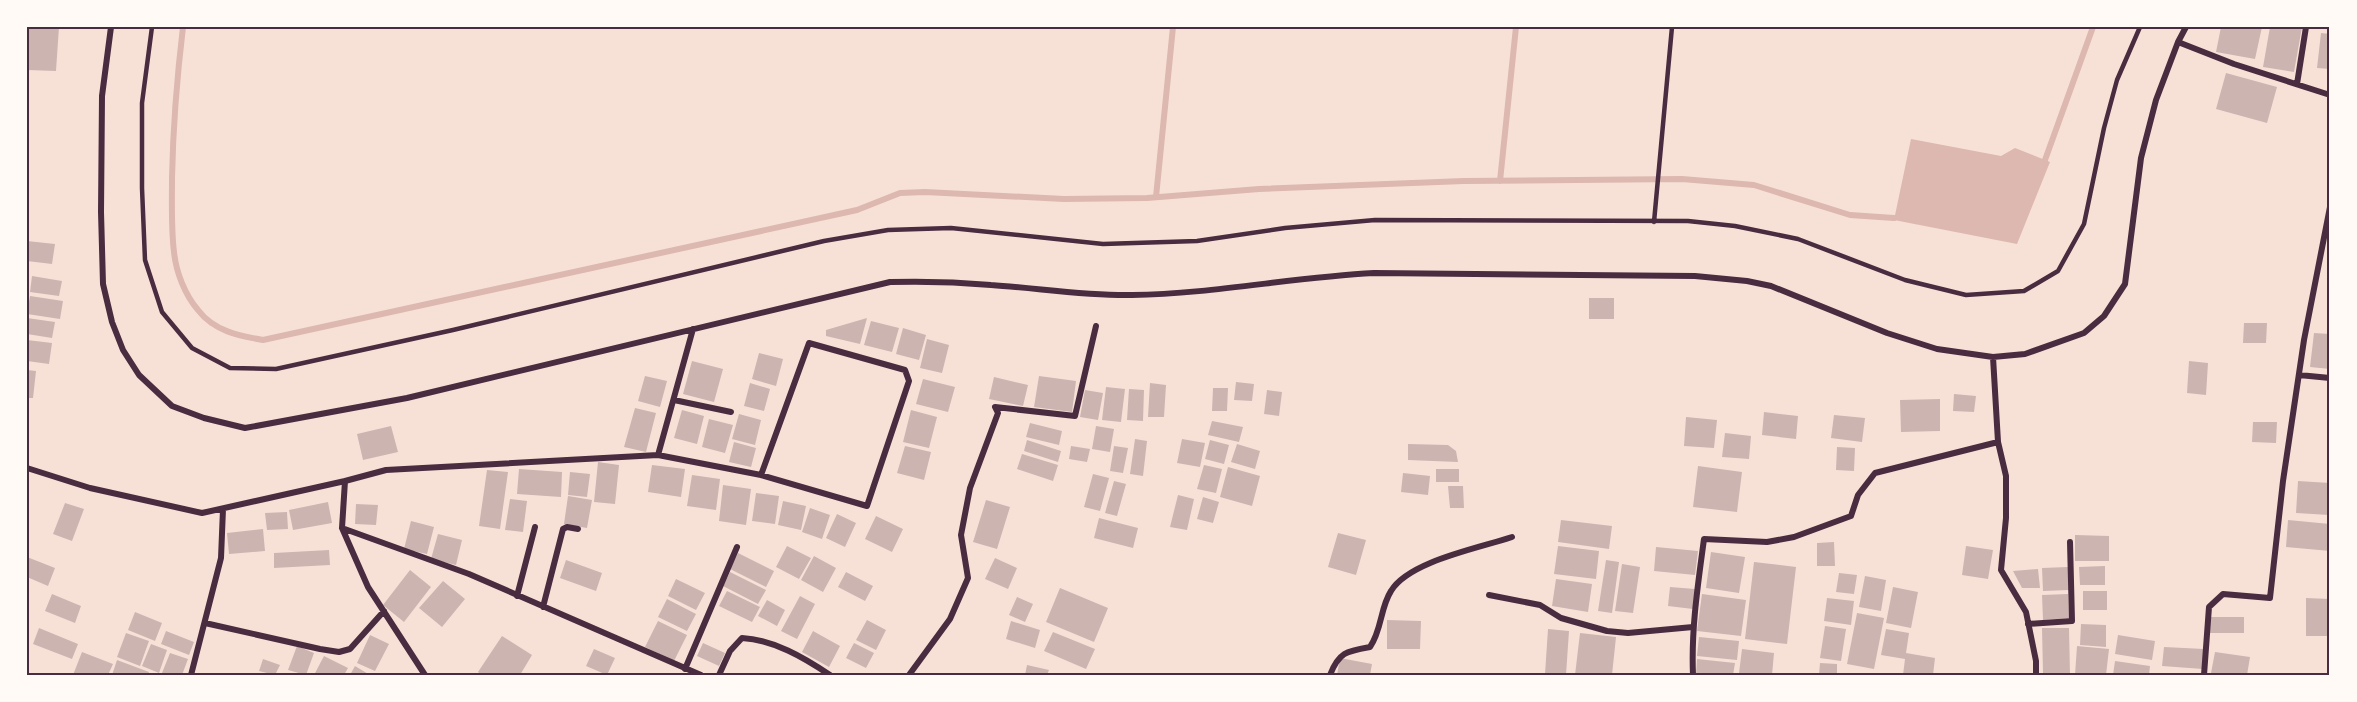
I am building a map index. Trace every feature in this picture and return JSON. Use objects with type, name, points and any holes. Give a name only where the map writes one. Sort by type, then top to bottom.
[{"type":"street","points":[[111,27],[102,96],[101,212],[103,284],[112,322],[123,350],[139,375],[172,406],[204,418],[245,428],[406,398],[890,282],[932,281],[1076,293],[1130,295],[1192,293],[1334,275],[1374,273],[1695,276],[1747,281],[1771,286],[1937,349],[1993,357],[2025,354],[2084,333],[2104,316],[2125,284],[2141,158],[2156,100],[2186,27]]},
{"type":"street","points":[[2297,84],[2306,27]]},
{"type":"street","points":[[2178,42],[2234,64],[2330,95]]},
{"type":"street","points":[[2204,675],[2210,607],[2223,594],[2270,598],[2299,375],[2330,207]]},
{"type":"street","points":[[909,675],[950,620],[968,578],[962,535],[970,488],[998,413],[995,407],[1075,416],[1096,326]]},
{"type":"street","points":[[658,455],[693,329]]},
{"type":"street","points":[[27,468],[90,488],[202,513],[386,470],[658,455],[761,475],[867,506],[909,381],[905,370],[809,343],[761,475]]},
{"type":"street","points":[[1993,357],[1998,442],[2006,476],[2006,518],[2001,570],[2026,612],[2036,661],[2036,675]]},
{"type":"street","points":[[2299,375],[2330,378]]},
{"type":"street","points":[[674,400],[731,411]]},
{"type":"street","points":[[1693,675],[1693,627],[1704,539],[1767,542],[1794,537],[1851,516],[1858,495],[1875,473],[1998,442]]},
{"type":"street","points":[[345,481],[342,528],[368,587],[425,675]]},
{"type":"street","points":[[191,675],[221,558],[223,509]]},
{"type":"street","points":[[517,596],[535,527]]},
{"type":"street","points":[[543,607],[563,529],[567,527],[578,529]]},
{"type":"street","points":[[342,528],[469,574],[701,675]]},
{"type":"street","points":[[1330,675],[1341,655],[1370,647],[1377,637],[1389,592],[1401,578],[1460,552],[1512,537]]},
{"type":"street","points":[[2028,624],[2072,621],[2070,542]]},
{"type":"street","points":[[685,669],[737,547]]},
{"type":"street","points":[[1488,595],[1540,605],[1561,618],[1607,631],[1628,633],[1693,627]]},
{"type":"street","points":[[205,623],[320,650],[339,652],[350,648],[384,611]]},
{"type":"street","points":[[719,675],[730,651],[742,638],[757,639],[802,656],[830,675]]},
{"type":"lane","points":[[152,27],[142,103],[142,188],[145,260],[162,312],[192,348],[230,368],[276,369],[465,327],[824,241],[888,230],[951,228],[1103,244],[1197,241],[1285,228],[1375,220],[1688,221],[1735,226],[1798,239],[1905,280],[1966,295],[2024,291],[2058,271],[2084,224],[2104,128],[2117,80],[2140,27]]},
{"type":"lane","points":[[1654,222],[1672,27]]},
{"type":"shaded area","points":[[1911,139],[2001,156],[2015,148],[2050,162],[2017,244],[1894,220]]},
{"type":"building","points":[[27,27],[59,27],[56,71],[27,70]]},
{"type":"building","points":[[2221,27],[2262,27],[2255,59],[2216,52]]},
{"type":"building","points":[[2270,27],[2302,27],[2294,72],[2263,67]]},
{"type":"building","points":[[2321,33],[2330,34],[2330,69],[2317,68]]},
{"type":"building","points":[[2226,73],[2277,87],[2267,123],[2216,109]]},
{"type":"building","points":[[27,241],[55,244],[52,264],[27,261]]},
{"type":"building","points":[[32,276],[62,281],[59,296],[30,292]]},
{"type":"building","points":[[30,296],[63,301],[60,319],[27,314]]},
{"type":"building","points":[[1589,298],[1614,298],[1614,319],[1589,319]]},
{"type":"building","points":[[27,318],[55,322],[52,338],[27,334]]},
{"type":"building","points":[[867,318],[860,344],[826,336],[826,330]]},
{"type":"building","points":[[871,321],[899,328],[892,352],[864,345]]},
{"type":"building","points":[[2244,323],[2267,323],[2266,343],[2243,343]]},
{"type":"building","points":[[903,328],[926,335],[919,360],[896,354]]},
{"type":"building","points":[[2314,333],[2330,334],[2330,369],[2310,367]]},
{"type":"building","points":[[927,339],[949,345],[942,373],[920,368]]},
{"type":"building","points":[[27,340],[52,343],[49,364],[27,361]]},
{"type":"building","points":[[759,353],[783,359],[776,386],[752,379]]},
{"type":"building","points":[[692,361],[723,369],[714,402],[683,394]]},
{"type":"building","points":[[2189,361],[2208,363],[2206,395],[2187,393]]},
{"type":"building","points":[[27,370],[36,371],[33,398],[27,398]]},
{"type":"building","points":[[645,376],[667,381],[660,407],[638,401]]},
{"type":"building","points":[[1039,376],[1076,381],[1072,412],[1034,407]]},
{"type":"building","points":[[994,377],[1028,385],[1023,406],[989,399]]},
{"type":"building","points":[[923,379],[955,387],[948,412],[916,404]]},
{"type":"building","points":[[1236,382],[1254,384],[1252,401],[1234,400]]},
{"type":"building","points":[[750,383],[770,389],[764,411],[744,406]]},
{"type":"building","points":[[1150,383],[1166,385],[1164,417],[1148,417]]},
{"type":"building","points":[[1106,387],[1125,389],[1121,422],[1102,420]]},
{"type":"building","points":[[1213,388],[1228,388],[1227,411],[1212,411]]},
{"type":"building","points":[[1129,389],[1144,390],[1143,421],[1127,420]]},
{"type":"building","points":[[1085,390],[1103,393],[1098,420],[1080,417]]},
{"type":"building","points":[[1267,390],[1282,392],[1279,416],[1264,414]]},
{"type":"building","points":[[1954,394],[1976,396],[1974,412],[1953,411]]},
{"type":"building","points":[[1940,399],[1940,431],[1901,432],[1900,400]]},
{"type":"building","points":[[635,408],[656,413],[646,452],[624,447]]},
{"type":"building","points":[[682,410],[704,416],[697,444],[674,438]]},
{"type":"building","points":[[911,410],[937,417],[929,448],[903,442]]},
{"type":"building","points":[[1764,412],[1798,416],[1796,439],[1762,435]]},
{"type":"building","points":[[739,414],[761,420],[755,445],[732,439]]},
{"type":"building","points":[[1834,415],[1865,418],[1862,442],[1831,438]]},
{"type":"building","points":[[1686,417],[1717,420],[1714,448],[1684,446]]},
{"type":"building","points":[[709,419],[733,425],[725,453],[702,447]]},
{"type":"building","points":[[1212,421],[1243,427],[1239,442],[1208,435]]},
{"type":"building","points":[[2253,422],[2277,422],[2276,443],[2252,442]]},
{"type":"building","points":[[1030,423],[1062,431],[1059,445],[1026,437]]},
{"type":"building","points":[[391,426],[398,452],[363,460],[357,434]]},
{"type":"building","points":[[1096,426],[1114,429],[1110,452],[1092,449]]},
{"type":"building","points":[[1725,433],[1751,436],[1749,459],[1722,457]]},
{"type":"building","points":[[1135,439],[1147,441],[1143,476],[1130,474]]},
{"type":"building","points":[[1182,439],[1205,443],[1200,467],[1177,463]]},
{"type":"building","points":[[1027,440],[1061,451],[1058,462],[1024,451]]},
{"type":"building","points":[[1210,440],[1229,445],[1224,464],[1205,459]]},
{"type":"building","points":[[734,442],[756,448],[751,467],[729,462]]},
{"type":"building","points":[[1237,444],[1260,451],[1255,469],[1231,462]]},
{"type":"building","points":[[1408,444],[1448,445],[1456,451],[1458,462],[1408,460]]},
{"type":"building","points":[[905,446],[931,452],[924,480],[897,473]]},
{"type":"building","points":[[1071,446],[1090,449],[1087,462],[1069,459]]},
{"type":"building","points":[[1114,446],[1128,448],[1123,473],[1110,471]]},
{"type":"building","points":[[1837,447],[1855,448],[1854,471],[1836,470]]},
{"type":"building","points":[[1022,454],[1058,465],[1053,481],[1017,469]]},
{"type":"building","points":[[598,462],[619,465],[615,504],[594,502]]},
{"type":"building","points":[[652,465],[685,469],[681,497],[648,492]]},
{"type":"building","points":[[1204,465],[1222,469],[1216,493],[1197,489]]},
{"type":"building","points":[[1698,466],[1742,472],[1737,512],[1693,507]]},
{"type":"building","points":[[1228,467],[1260,476],[1252,506],[1220,497]]},
{"type":"building","points":[[519,469],[562,472],[561,497],[517,494]]},
{"type":"building","points":[[1436,469],[1459,469],[1459,482],[1436,482]]},
{"type":"building","points":[[487,470],[508,472],[500,529],[479,526]]},
{"type":"building","points":[[570,472],[590,474],[587,497],[568,495]]},
{"type":"building","points":[[1403,473],[1430,476],[1428,495],[1401,492]]},
{"type":"building","points":[[1093,474],[1109,478],[1100,511],[1084,507]]},
{"type":"building","points":[[692,475],[720,479],[716,510],[687,506]]},
{"type":"building","points":[[1114,481],[1126,484],[1117,516],[1105,513]]},
{"type":"building","points":[[2298,481],[2330,483],[2329,515],[2296,513]]},
{"type":"building","points":[[723,485],[751,489],[746,525],[719,521]]},
{"type":"building","points":[[1448,486],[1463,486],[1464,508],[1450,508]]},
{"type":"building","points":[[756,493],[779,496],[775,524],[752,521]]},
{"type":"building","points":[[1178,495],[1194,499],[1187,530],[1170,527]]},
{"type":"building","points":[[568,496],[592,500],[587,528],[564,524]]},
{"type":"building","points":[[1203,497],[1219,502],[1213,523],[1197,519]]},
{"type":"building","points":[[510,499],[527,501],[523,532],[505,530]]},
{"type":"building","points":[[986,500],[1010,507],[997,549],[973,542]]},
{"type":"building","points":[[783,501],[806,506],[801,530],[778,525]]},
{"type":"building","points":[[328,502],[332,523],[293,530],[289,510]]},
{"type":"building","points":[[65,503],[84,509],[72,541],[53,534]]},
{"type":"building","points":[[356,504],[378,505],[376,525],[355,524]]},
{"type":"building","points":[[810,508],[830,515],[822,539],[802,532]]},
{"type":"building","points":[[287,512],[288,529],[267,530],[265,513]]},
{"type":"building","points":[[837,514],[856,523],[845,547],[826,538]]},
{"type":"building","points":[[876,516],[903,529],[892,552],[865,539]]},
{"type":"building","points":[[1099,518],[1138,528],[1133,548],[1094,538]]},
{"type":"building","points":[[1561,520],[1612,526],[1609,549],[1558,542]]},
{"type":"building","points":[[2288,520],[2330,524],[2330,551],[2286,547]]},
{"type":"building","points":[[411,521],[434,527],[427,554],[404,549]]},
{"type":"building","points":[[263,529],[265,551],[229,554],[227,533]]},
{"type":"building","points":[[1338,533],[1366,540],[1356,575],[1328,567]]},
{"type":"building","points":[[438,534],[462,540],[456,565],[431,559]]},
{"type":"building","points":[[2075,535],[2109,536],[2109,561],[2075,561]]},
{"type":"building","points":[[1834,542],[1835,566],[1817,566],[1817,543]]},
{"type":"building","points":[[787,546],[811,558],[799,579],[776,567]]},
{"type":"building","points":[[1558,546],[1599,551],[1596,579],[1554,574]]},
{"type":"building","points":[[1966,546],[1993,550],[1988,579],[1962,575]]},
{"type":"building","points":[[1656,547],[1698,551],[1695,575],[1654,571]]},
{"type":"building","points":[[329,550],[330,565],[274,568],[274,553]]},
{"type":"building","points":[[1711,552],[1745,557],[1739,593],[1706,588]]},
{"type":"building","points":[[738,553],[774,571],[766,587],[730,569]]},
{"type":"building","points":[[814,556],[836,568],[823,592],[801,580]]},
{"type":"building","points":[[27,557],[55,568],[48,586],[27,577]]},
{"type":"building","points":[[995,558],[1017,568],[1008,589],[985,579]]},
{"type":"building","points":[[566,560],[602,573],[596,591],[560,578]]},
{"type":"building","points":[[1606,560],[1619,562],[1612,613],[1598,611]]},
{"type":"building","points":[[1754,562],[1796,567],[1787,644],[1745,639]]},
{"type":"building","points":[[1622,564],[1640,567],[1633,613],[1615,611]]},
{"type":"building","points":[[2105,566],[2105,585],[2080,585],[2079,567]]},
{"type":"building","points":[[2068,567],[2069,590],[2043,591],[2042,568]]},
{"type":"building","points":[[2038,569],[2040,588],[2022,588],[2013,571]]},
{"type":"building","points":[[410,570],[431,587],[404,622],[383,605]]},
{"type":"building","points":[[730,572],[766,590],[758,604],[723,586]]},
{"type":"building","points":[[846,572],[873,586],[865,601],[838,587]]},
{"type":"building","points":[[1839,573],[1857,575],[1854,594],[1836,592]]},
{"type":"building","points":[[1865,576],[1886,580],[1881,611],[1859,607]]},
{"type":"building","points":[[676,579],[705,593],[696,610],[668,596]]},
{"type":"building","points":[[1556,579],[1592,584],[1588,612],[1552,606]]},
{"type":"building","points":[[443,581],[465,599],[442,627],[419,608]]},
{"type":"building","points":[[1670,587],[1695,589],[1693,609],[1668,606]]},
{"type":"building","points":[[1893,587],[1918,592],[1911,628],[1886,623]]},
{"type":"building","points":[[1060,588],[1108,608],[1094,642],[1046,622]]},
{"type":"building","points":[[727,591],[760,607],[752,622],[719,606]]},
{"type":"building","points":[[2083,591],[2107,591],[2107,610],[2083,610]]},
{"type":"building","points":[[52,594],[81,606],[75,623],[45,611]]},
{"type":"building","points":[[1702,594],[1746,600],[1741,636],[1697,631]]},
{"type":"building","points":[[2068,594],[2069,618],[2043,620],[2042,595]]},
{"type":"building","points":[[800,596],[815,604],[797,639],[781,631]]},
{"type":"building","points":[[1017,597],[1033,604],[1025,622],[1009,615]]},
{"type":"building","points":[[1827,598],[1854,601],[1851,625],[1824,621]]},
{"type":"building","points":[[2306,598],[2330,599],[2330,636],[2306,636]]},
{"type":"building","points":[[667,599],[696,614],[687,631],[658,617]]},
{"type":"building","points":[[767,600],[785,610],[777,626],[758,616]]},
{"type":"building","points":[[135,612],[162,623],[155,641],[128,630]]},
{"type":"building","points":[[1857,613],[1884,618],[1874,669],[1847,664]]},
{"type":"building","points":[[2210,617],[2244,617],[2244,633],[2210,633]]},
{"type":"building","points":[[867,620],[886,630],[876,650],[856,640]]},
{"type":"building","points":[[1387,620],[1421,621],[1420,649],[1387,649]]},
{"type":"building","points":[[658,621],[687,635],[674,661],[645,647]]},
{"type":"building","points":[[1011,621],[1040,630],[1035,648],[1006,639]]},
{"type":"building","points":[[2081,624],[2106,625],[2106,647],[2080,645]]},
{"type":"building","points":[[1825,626],[1846,629],[1841,661],[1820,658]]},
{"type":"building","points":[[39,628],[78,644],[72,659],[33,644]]},
{"type":"building","points":[[2042,628],[2069,628],[2070,674],[2043,674]]},
{"type":"building","points":[[1548,629],[1569,631],[1566,675],[1545,674]]},
{"type":"building","points":[[1886,629],[1909,633],[1906,653],[1935,658],[1933,675],[1903,675],[1905,659],[1881,655]]},
{"type":"building","points":[[166,631],[194,642],[189,655],[161,644]]},
{"type":"building","points":[[813,631],[840,646],[829,667],[802,652]]},
{"type":"building","points":[[1053,632],[1095,649],[1086,669],[1044,651]]},
{"type":"building","points":[[126,633],[149,641],[140,666],[117,657]]},
{"type":"building","points":[[1580,633],[1616,637],[1612,675],[1575,675]]},
{"type":"building","points":[[370,635],[389,644],[375,671],[357,663]]},
{"type":"building","points":[[2118,635],[2155,641],[2152,660],[2115,654]]},
{"type":"building","points":[[502,636],[532,655],[520,675],[482,675],[478,672]]},
{"type":"building","points":[[1699,637],[1739,641],[1737,660],[1697,656]]},
{"type":"building","points":[[703,643],[725,653],[719,666],[697,656]]},
{"type":"building","points":[[854,643],[874,653],[866,668],[846,658]]},
{"type":"building","points":[[151,644],[167,650],[159,673],[142,666]]},
{"type":"building","points":[[297,646],[314,653],[306,675],[288,670]]},
{"type":"building","points":[[2077,646],[2109,649],[2106,675],[2075,675]]},
{"type":"building","points":[[2164,647],[2204,649],[2203,669],[2162,666]]},
{"type":"building","points":[[594,649],[615,658],[607,675],[586,666]]},
{"type":"building","points":[[1742,649],[1774,653],[1772,675],[1739,673]]},
{"type":"building","points":[[82,652],[113,664],[108,675],[73,675]]},
{"type":"building","points":[[2215,652],[2250,657],[2247,675],[2211,673]]},
{"type":"building","points":[[170,653],[188,659],[182,675],[162,673]]},
{"type":"building","points":[[324,656],[348,668],[344,675],[314,675]]},
{"type":"building","points":[[1340,658],[1372,664],[1370,675],[1337,675]]},
{"type":"building","points":[[263,659],[280,665],[275,675],[259,671]]},
{"type":"building","points":[[1697,659],[1735,663],[1733,675],[1696,675]]},
{"type":"building","points":[[117,660],[149,672],[148,675],[112,675]]},
{"type":"building","points":[[2115,661],[2150,666],[2149,675],[2113,675]]},
{"type":"building","points":[[1820,663],[1837,664],[1837,675],[1819,675]]},
{"type":"building","points":[[1027,665],[1049,670],[1047,675],[1025,675]]},
{"type":"building","points":[[355,666],[370,675],[350,675]]},
{"type":"waterway","points":[[183,27],[172,178],[172,234],[177,267],[189,297],[204,317],[219,328],[245,337],[263,340],[857,210],[900,193],[925,192],[1064,199],[1147,198],[1259,189],[1464,181],[1682,179],[1754,185],[1850,215],[1894,218]]},
{"type":"waterway","points":[[1156,197],[1173,27]]},
{"type":"waterway","points":[[1500,181],[1516,27]]},
{"type":"waterway","points":[[2045,160],[2093,27]]}]
